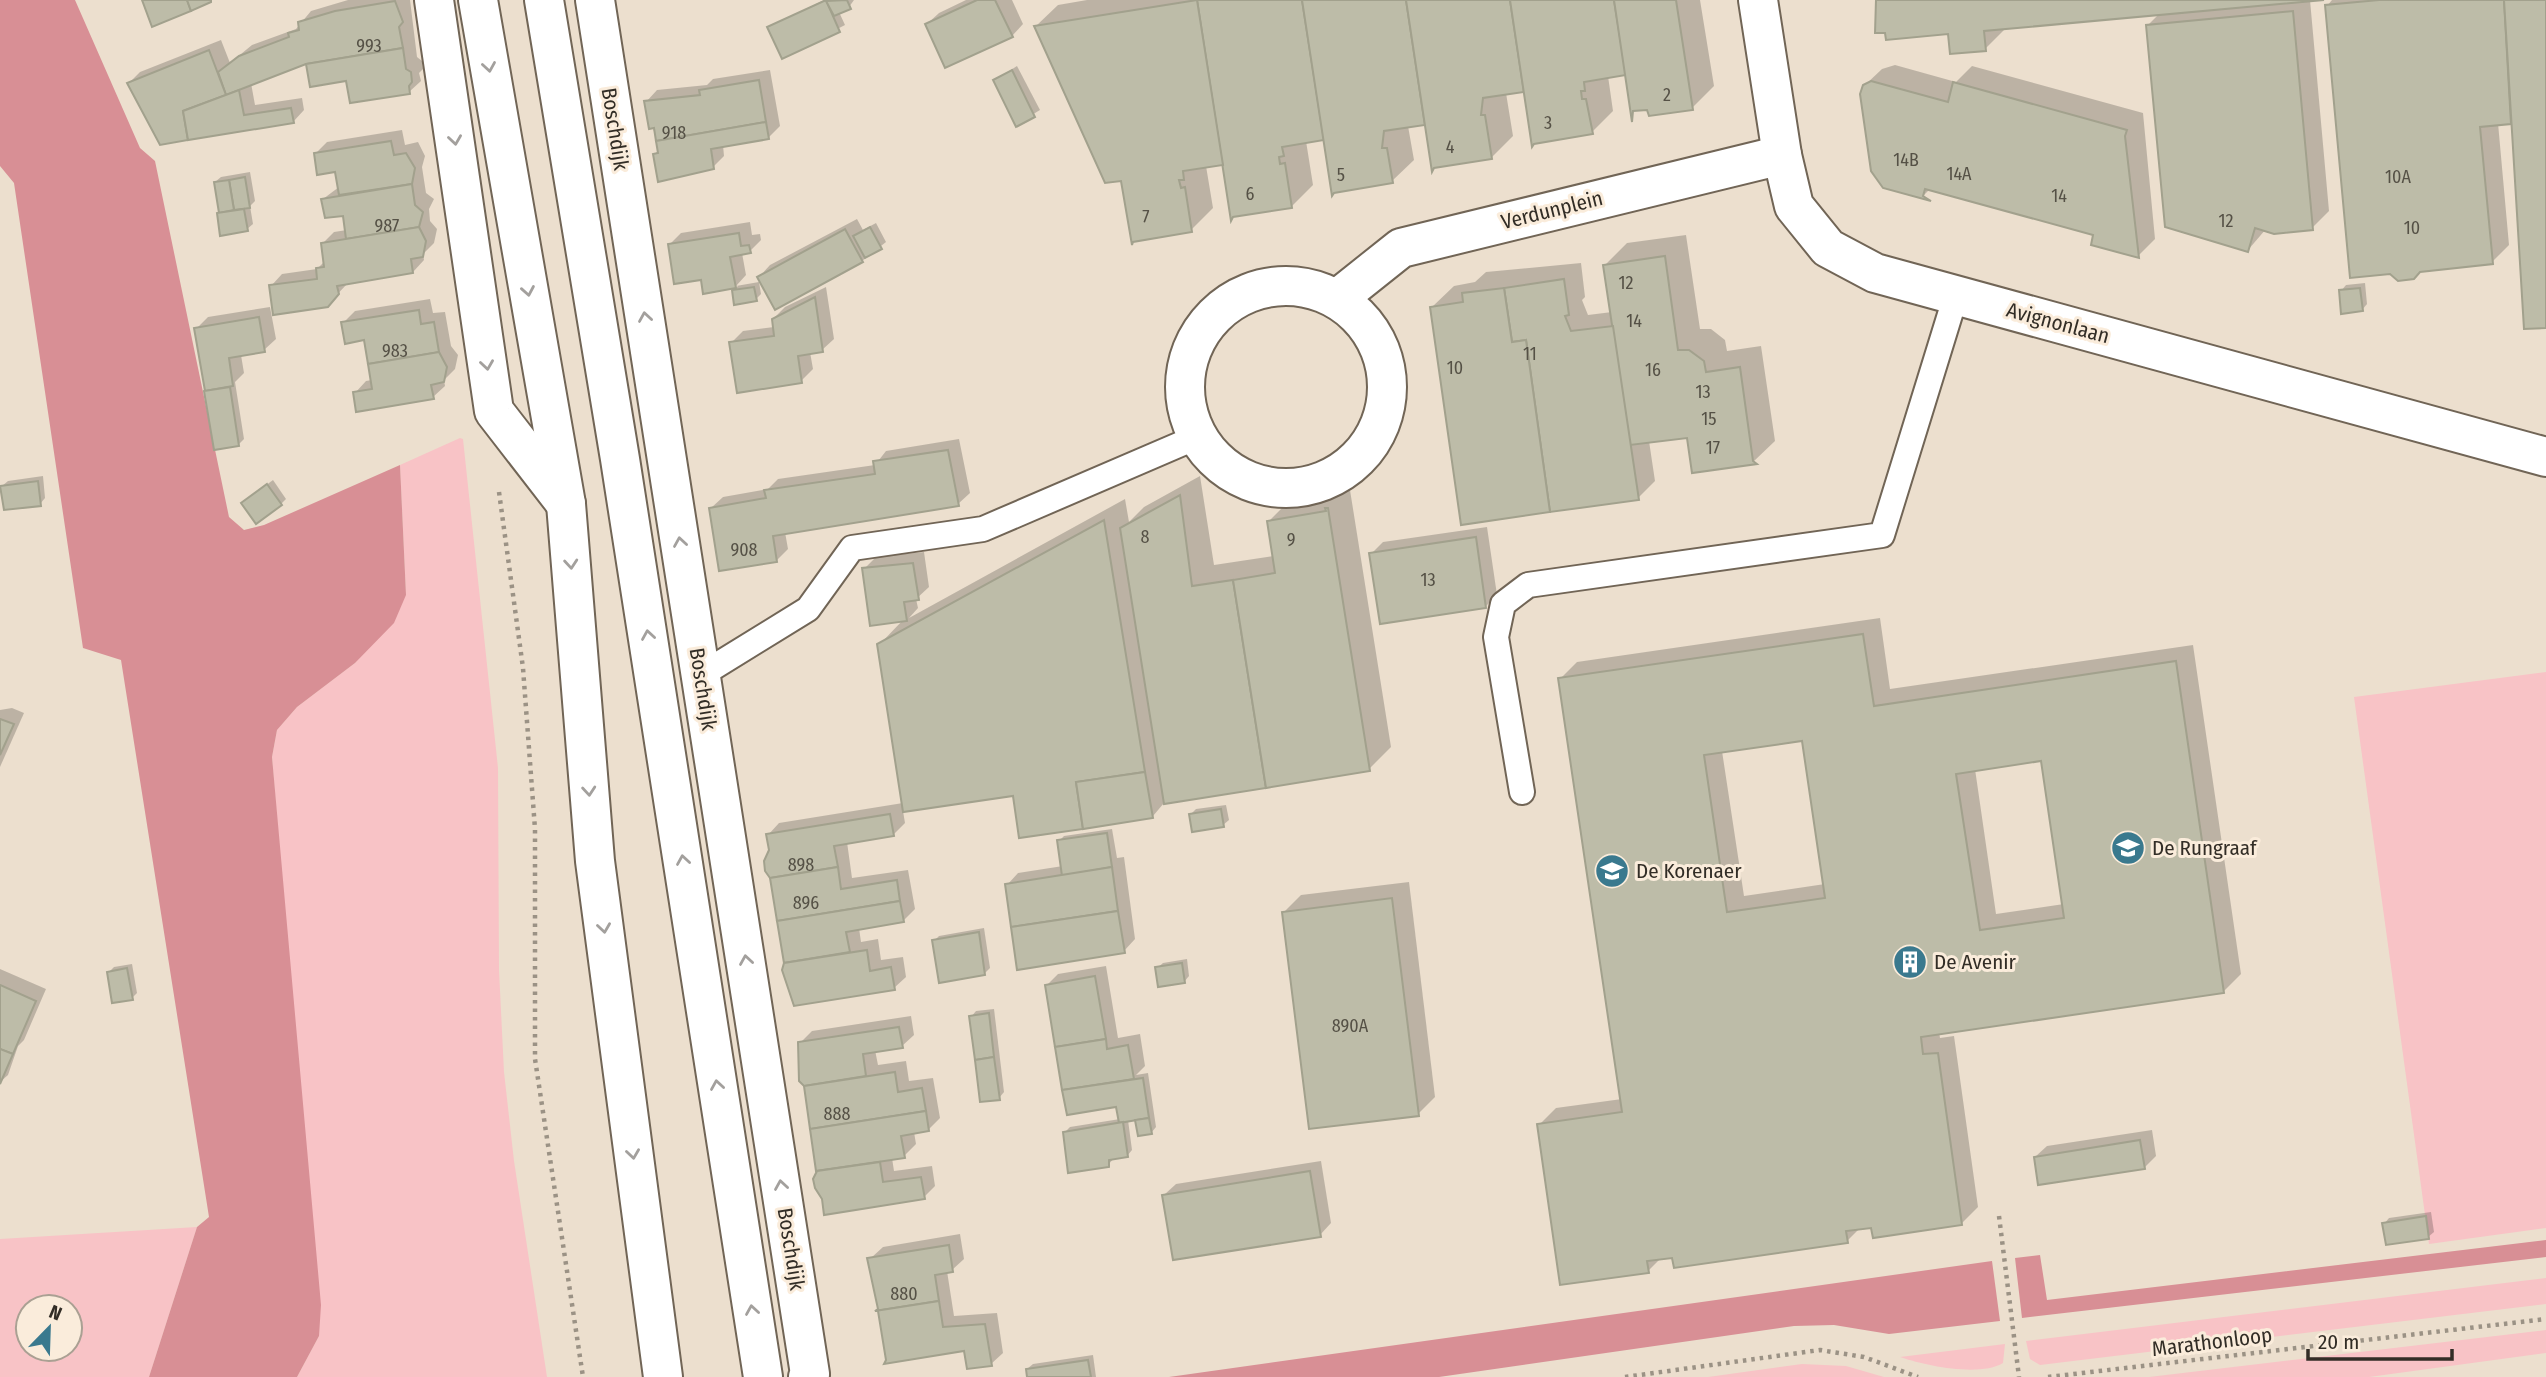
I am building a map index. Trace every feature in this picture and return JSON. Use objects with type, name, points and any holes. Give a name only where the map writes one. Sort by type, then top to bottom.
[{"type":"street","points":[[434,0],[494,411],[566,504]]},
{"type":"street","points":[[478,0],[566,504],[595,861],[663,1377]]},
{"type":"street","points":[[544,0],[620,459],[763,1377]]},
{"type":"street","name":"Boschdijk","points":[[595,0],[808,1377]]},
{"type":"street","name":"Avignonlaan","points":[[1758,0],[1782,155],[1794,205],[1828,248],[1875,273],[2546,457]]},
{"type":"street","name":"Verdunplein","points":[[1337,299],[1401,248],[1782,155]]},
{"type":"street","points":[[1286,285],[1304,286],[1337,299],[1356,313],[1377,342],[1388,389],[1386,408],[1372,441],[1348,468],[1313,485],[1279,489],[1245,480],[1218,464],[1197,437],[1183,389],[1188,354],[1212,315],[1250,290],[1286,285]]},
{"type":"lane","points":[[1522,792],[1496,637],[1503,604],[1528,585],[1882,535],[1956,295]]},
{"type":"lane","points":[[701,676],[808,610],[852,548],[982,529],[1197,437]]},
{"type":"path","points":[[497,481],[523,668],[535,829],[535,1059],[583,1377]]},
{"type":"path","points":[[1999,1216],[2019,1377]]},
{"type":"path","name":"Marathonloop","points":[[2048,1377],[2546,1320]]},
{"type":"path","points":[[1625,1377],[1820,1350],[1864,1357],[1918,1377]]},
{"type":"shaded area","points":[[0,0],[75,0],[140,148],[155,161],[229,517],[244,530],[264,525],[400,465],[406,595],[394,623],[355,663],[297,707],[277,730],[272,757],[321,1305],[319,1336],[297,1377],[149,1377],[197,1227],[209,1217],[121,660],[83,648],[14,183],[0,166]]},
{"type":"shaded area","points":[[463,439],[498,768],[499,970],[504,1072],[514,1161],[547,1377],[297,1377],[319,1336],[272,757],[277,730],[297,707],[355,663],[406,595],[400,465]]},
{"type":"shaded area","points":[[2546,672],[2546,1228],[2429,1244],[2354,697]]},
{"type":"shaded area","points":[[197,1227],[149,1377],[0,1377],[0,1239]]},
{"type":"shaded area","points":[[2546,1240],[2546,1257],[2022,1318],[2015,1258],[2040,1255],[2047,1300]]},
{"type":"shaded area","points":[[1992,1261],[2000,1321],[1889,1334],[1834,1325],[1794,1326],[1439,1377],[1169,1377]]},
{"type":"shaded area","points":[[2546,1278],[2546,1304],[2040,1365],[2030,1359],[2026,1341]]},
{"type":"shaded area","points":[[2546,1330],[2546,1353],[2369,1377],[2149,1377]]},
{"type":"shaded area","points":[[2005,1344],[2003,1363],[1981,1369],[1938,1367],[1900,1357]]},
{"type":"shaded area","points":[[1802,1364],[1846,1366],[1884,1377],[1708,1377]]},
{"type":"building","points":[[142,0],[187,0],[191,11],[152,27]]},
{"type":"building","points":[[187,0],[211,0],[211,2],[191,11]]},
{"type":"building","points":[[826,0],[840,32],[782,59],[767,27]]},
{"type":"building","points":[[847,0],[851,9],[834,16],[826,1]]},
{"type":"building","points":[[977,0],[995,0],[1013,37],[945,68],[925,24]]},
{"type":"building","points":[[1197,0],[1302,0],[1324,140],[1282,147],[1284,156],[1279,157],[1280,164],[1285,163],[1292,208],[1233,217],[1231,221]]},
{"type":"building","points":[[1197,0],[1223,165],[1183,171],[1184,180],[1179,180],[1181,188],[1185,187],[1192,232],[1133,242],[1132,245],[1121,181],[1105,183],[1034,26]]},
{"type":"building","points":[[1302,0],[1406,0],[1425,125],[1384,131],[1382,148],[1387,148],[1393,183],[1334,193],[1332,196]]},
{"type":"building","points":[[1406,0],[1510,0],[1524,92],[1483,98],[1481,115],[1485,115],[1492,159],[1434,168],[1432,172]]},
{"type":"building","points":[[1510,0],[1614,0],[1626,75],[1584,82],[1582,99],[1586,99],[1593,134],[1534,144],[1532,147]]},
{"type":"building","points":[[1614,0],[1676,0],[1693,110],[1649,116],[1647,110],[1633,111],[1632,122]]},
{"type":"building","points":[[1876,0],[2324,0],[1984,31],[1986,51],[1950,54],[1948,34],[1886,40],[1885,33],[1875,33]]},
{"type":"building","points":[[2379,0],[2504,0],[2511,124],[2480,127],[2493,264],[2420,272],[2414,279],[2398,281],[2390,274],[2350,278],[2325,5]]},
{"type":"building","points":[[2504,0],[2546,0],[2546,328],[2524,329]]},
{"type":"building","points":[[395,1],[403,22],[399,27],[403,48],[306,64],[226,95],[218,72],[239,56],[289,37],[288,33],[299,30],[298,22],[335,11]]},
{"type":"building","points":[[2293,11],[2313,230],[2274,234],[2255,228],[2248,252],[2165,227],[2146,25]]},
{"type":"building","points":[[403,48],[406,69],[411,72],[410,94],[350,103],[346,81],[310,87],[306,64]]},
{"type":"building","points":[[209,50],[226,95],[183,111],[188,140],[160,145],[127,83]]},
{"type":"building","points":[[1012,70],[1035,117],[1016,127],[993,80]]},
{"type":"building","points":[[759,80],[766,122],[656,141],[654,128],[649,129],[644,101],[700,95],[699,90]]},
{"type":"building","points":[[1871,81],[1948,102],[1953,82],[2127,130],[2125,136],[2139,258],[2091,245],[2093,235],[1925,189],[1923,196],[1931,201],[1883,188],[1871,171],[1860,94],[1863,85]]},
{"type":"building","points":[[239,90],[244,115],[291,108],[294,123],[188,140],[183,111]]},
{"type":"building","points":[[766,122],[769,139],[711,149],[714,169],[658,182],[653,154],[658,153],[656,141]]},
{"type":"building","points":[[391,141],[394,155],[406,153],[415,168],[412,184],[339,195],[335,172],[317,175],[314,153]]},
{"type":"building","points":[[245,177],[250,208],[234,210],[229,180]]},
{"type":"building","points":[[229,180],[234,210],[219,213],[214,182]]},
{"type":"building","points":[[412,184],[415,205],[423,212],[419,227],[346,239],[343,216],[325,218],[321,199]]},
{"type":"building","points":[[244,209],[248,231],[220,236],[217,213]]},
{"type":"building","points":[[419,227],[426,241],[423,257],[411,259],[413,273],[337,286],[339,294],[328,307],[273,315],[269,285],[317,279],[316,268],[324,267],[321,243]]},
{"type":"building","points":[[870,227],[882,249],[865,258],[853,236]]},
{"type":"building","points":[[845,229],[863,262],[775,310],[757,277]]},
{"type":"building","points":[[739,233],[741,246],[749,245],[751,253],[730,257],[736,288],[703,294],[701,280],[674,284],[668,244]]},
{"type":"building","points":[[1665,256],[1678,350],[1689,350],[1704,361],[1706,372],[1740,367],[1753,461],[1757,464],[1692,473],[1687,438],[1630,445],[1603,265]]},
{"type":"building","points":[[1564,279],[1569,315],[1565,316],[1571,331],[1613,326],[1639,500],[1550,512],[1526,340],[1512,342],[1504,288]]},
{"type":"building","points":[[754,287],[757,301],[734,305],[732,290]]},
{"type":"building","points":[[1504,288],[1512,342],[1526,340],[1550,512],[1461,525],[1430,307],[1463,302],[1462,293]]},
{"type":"building","points":[[2360,288],[2363,311],[2341,314],[2339,290]]},
{"type":"building","points":[[815,297],[823,352],[798,356],[802,383],[737,393],[729,342],[774,336],[772,319]]},
{"type":"building","points":[[419,310],[421,324],[434,322],[439,352],[368,364],[364,340],[345,344],[341,322]]},
{"type":"building","points":[[259,317],[265,352],[229,358],[233,386],[205,391],[194,328]]},
{"type":"building","points":[[439,352],[447,367],[444,382],[431,385],[434,399],[356,412],[353,392],[372,389],[368,364]]},
{"type":"building","points":[[230,387],[239,446],[214,450],[204,391]]},
{"type":"building","points":[[948,450],[959,506],[773,536],[777,562],[719,571],[709,508],[766,498],[764,490],[875,474],[873,461]]},
{"type":"building","points":[[38,481],[41,506],[4,510],[0,486]]},
{"type":"building","points":[[267,484],[282,505],[256,524],[241,503]]},
{"type":"building","points":[[1180,495],[1192,586],[1233,580],[1266,788],[1164,804],[1120,528]]},
{"type":"building","points":[[1325,508],[1328,508],[1370,771],[1266,788],[1233,580],[1275,573],[1267,521],[1326,511]]},
{"type":"building","points":[[1104,520],[1145,772],[1076,782],[1083,829],[1019,838],[1013,796],[903,812],[877,644]]},
{"type":"building","points":[[1476,537],[1486,608],[1380,624],[1369,553]]},
{"type":"building","points":[[913,563],[919,600],[904,602],[907,621],[870,626],[862,568]]},
{"type":"building","name":"De Avenir","points":[[1863,634],[1874,706],[2176,661],[2224,993],[1921,1037],[1923,1054],[1938,1053],[1962,1225],[1873,1238],[1871,1228],[1846,1231],[1848,1243],[1674,1268],[1672,1258],[1647,1261],[1649,1273],[1560,1285],[1537,1124],[1622,1112],[1558,678]],"holes":[[[1802,741],[1825,898],[1727,912],[1704,755]],[[2041,761],[2064,918],[1980,930],[1956,774]]]},
{"type":"building","points":[[0,719],[14,724],[0,755]]},
{"type":"building","points":[[1145,772],[1153,818],[1083,829],[1076,782]]},
{"type":"building","points":[[1221,809],[1224,827],[1192,832],[1189,814]]},
{"type":"building","points":[[890,814],[894,836],[834,846],[838,867],[770,878],[765,871],[764,861],[769,850],[766,834]]},
{"type":"building","points":[[1107,833],[1112,867],[1062,876],[1057,840]]},
{"type":"building","points":[[838,867],[841,889],[897,880],[900,901],[777,921],[770,878]]},
{"type":"building","points":[[1112,867],[1118,911],[1011,927],[1005,884]]},
{"type":"building","points":[[1392,898],[1419,1116],[1309,1129],[1282,912]]},
{"type":"building","points":[[900,901],[904,922],[846,932],[850,952],[784,963],[777,921]]},
{"type":"building","points":[[1118,911],[1125,953],[1017,970],[1011,927]]},
{"type":"building","points":[[979,932],[985,975],[939,983],[932,940]]},
{"type":"building","points":[[867,950],[870,971],[891,967],[895,990],[794,1006],[782,970],[784,963]]},
{"type":"building","points":[[1182,963],[1185,983],[1158,987],[1155,967]]},
{"type":"building","points":[[127,968],[133,1000],[112,1003],[107,972]]},
{"type":"building","points":[[1095,976],[1106,1039],[1055,1047],[1045,985]]},
{"type":"building","points":[[0,985],[36,1001],[13,1054],[0,1049]]},
{"type":"building","points":[[989,1013],[994,1057],[975,1060],[969,1016]]},
{"type":"building","points":[[899,1027],[903,1048],[863,1054],[866,1076],[804,1086],[799,1081],[798,1042]]},
{"type":"building","points":[[1106,1039],[1107,1049],[1128,1045],[1134,1079],[1062,1090],[1055,1047]]},
{"type":"building","points":[[0,1049],[13,1054],[0,1084]]},
{"type":"building","points":[[994,1057],[1000,1100],[980,1102],[975,1060]]},
{"type":"building","points":[[895,1072],[898,1092],[922,1088],[926,1111],[810,1129],[804,1086]]},
{"type":"building","points":[[1143,1078],[1149,1118],[1119,1123],[1116,1107],[1067,1115],[1062,1090]]},
{"type":"building","points":[[926,1111],[929,1131],[901,1136],[905,1158],[816,1171],[810,1129]]},
{"type":"building","points":[[1149,1118],[1152,1134],[1138,1136],[1135,1120]]},
{"type":"building","points":[[1123,1122],[1128,1157],[1109,1160],[1109,1167],[1068,1173],[1063,1132]]},
{"type":"building","points":[[2140,1140],[2145,1169],[2038,1185],[2034,1157]]},
{"type":"building","points":[[880,1162],[883,1182],[921,1177],[925,1199],[824,1215],[822,1199],[813,1179],[817,1171]]},
{"type":"building","points":[[1310,1171],[1321,1237],[1173,1260],[1162,1195]]},
{"type":"building","points":[[2426,1216],[2429,1239],[2386,1245],[2382,1223]]},
{"type":"building","points":[[949,1245],[953,1272],[935,1275],[939,1301],[875,1311],[878,1309],[867,1258]]},
{"type":"building","points":[[939,1301],[943,1327],[985,1324],[992,1366],[967,1369],[964,1351],[884,1364],[886,1360],[878,1311],[875,1311]]},
{"type":"building","points":[[1088,1360],[1091,1377],[1027,1377],[1026,1369]]},
{"type":"place","name":"De Rungraaf","points":[[2128,848]]},
{"type":"place","name":"De Korenaer","points":[[1612,871]]},
{"type":"place","name":"De Avenir","points":[[1910,962]]}]
